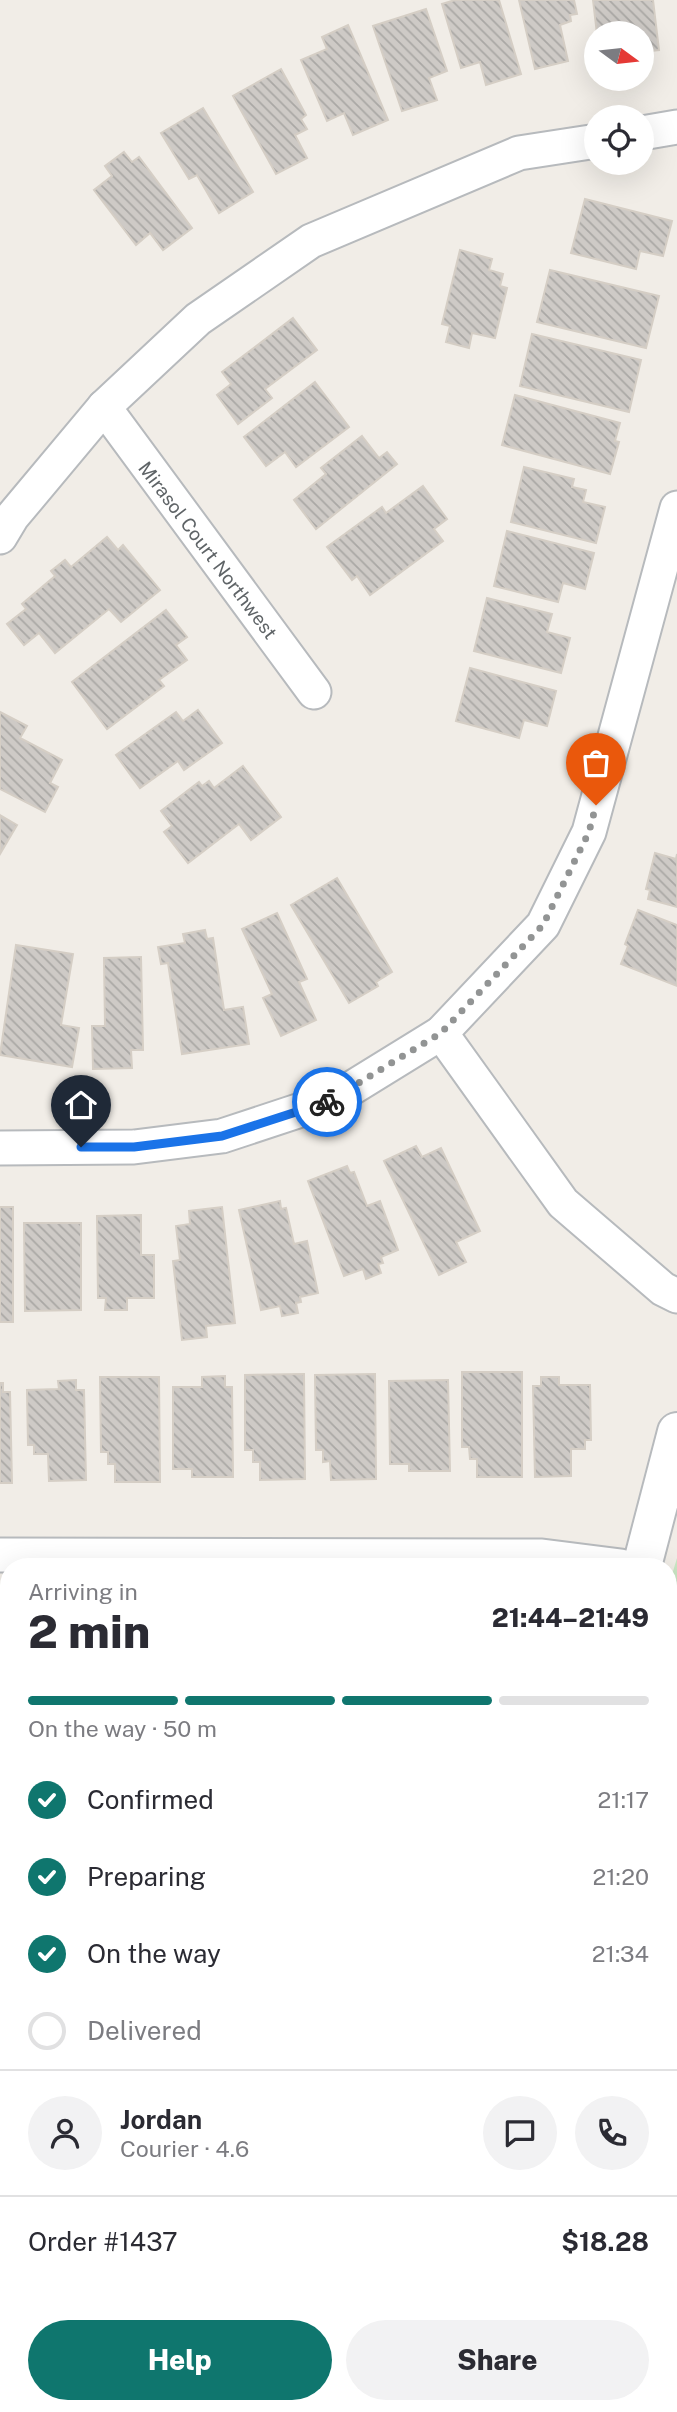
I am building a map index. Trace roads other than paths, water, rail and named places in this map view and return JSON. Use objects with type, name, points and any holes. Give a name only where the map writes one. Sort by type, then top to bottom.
[{"type":"street","points":[[654,131],[677,127]]},
{"type":"street","points":[[0,537],[12,517],[104,407],[198,319],[310,241],[519,153],[584,143]]},
{"type":"street","name":"Mirasol Court Northwest","points":[[104,407],[314,692]]},
{"type":"street","points":[[0,1148],[134,1147],[222,1136],[334,1099],[441,1033],[543,925],[589,832],[677,508]]},
{"type":"street","points":[[441,1033],[562,1203],[663,1289],[677,1296]]},
{"type":"street","points":[[644,1558],[677,1432]]},
{"type":"street","points":[[0,1555],[558,1558]]}]
